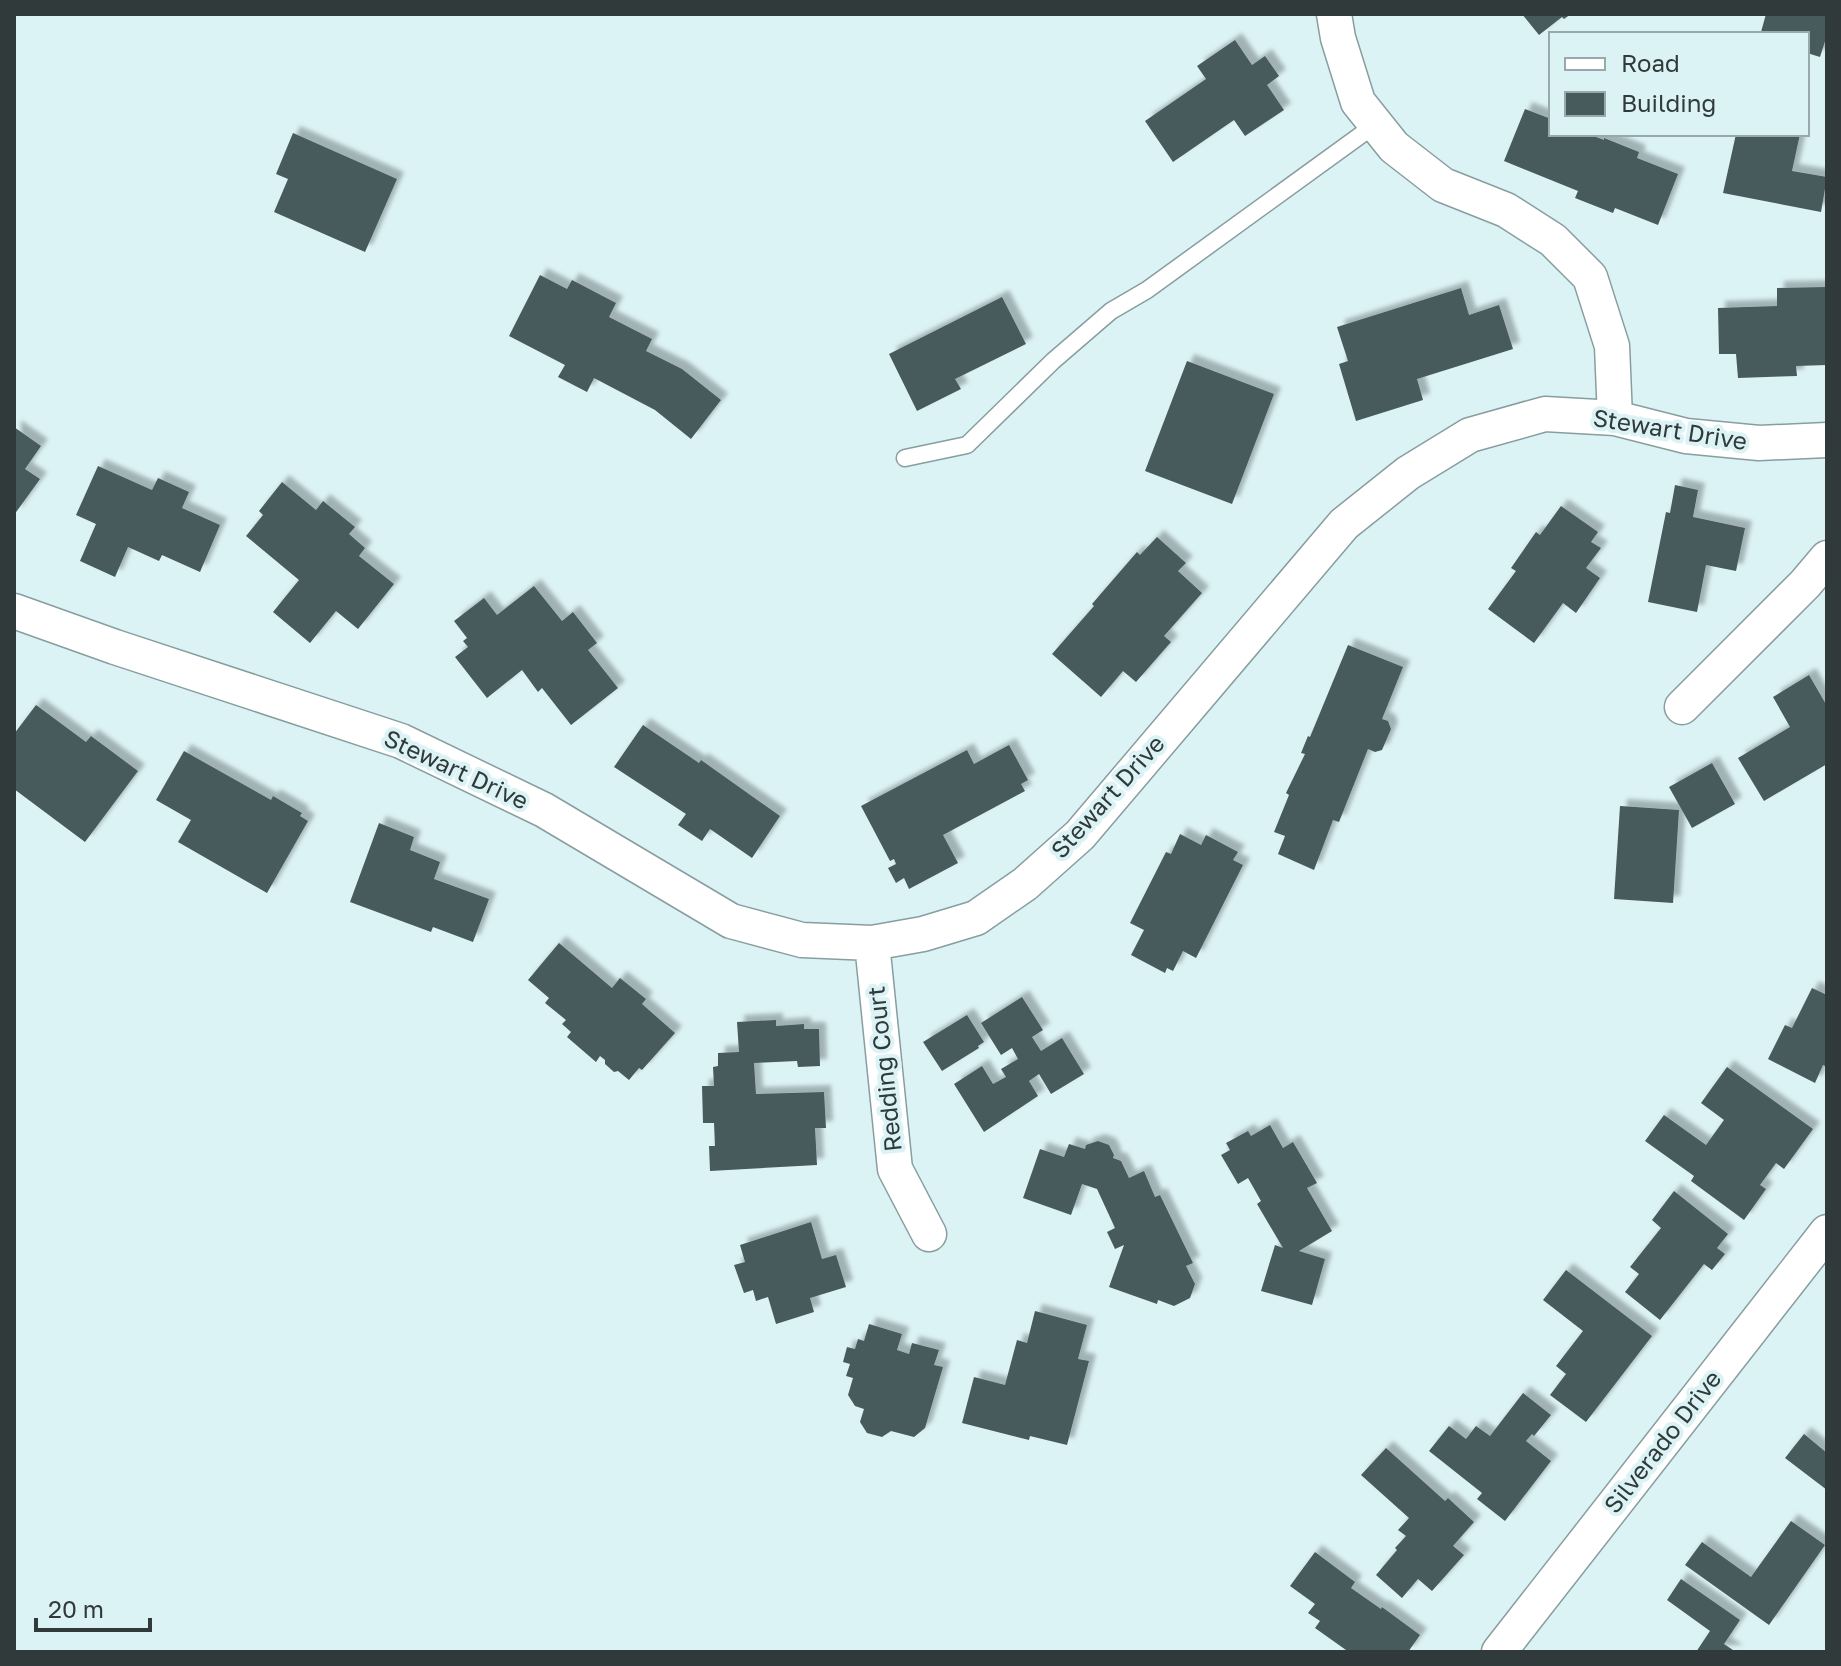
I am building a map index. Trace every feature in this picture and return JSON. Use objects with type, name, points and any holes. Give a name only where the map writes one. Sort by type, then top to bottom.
[{"type":"street","points":[[1334,14],[1338,38],[1358,102],[1394,147],[1443,185],[1506,210],[1553,240],[1590,277],[1612,346],[1615,418]]},
{"type":"street","name":"Stewart Drive","points":[[14,611],[401,741],[544,810],[731,921],[802,940],[872,943],[923,934],[976,918],[1025,884],[1080,835],[1344,524],[1408,473],[1470,435],[1545,414],[1615,418],[1686,436],[1759,443],[1827,440]]},
{"type":"street","points":[[1682,707],[1827,558]]},
{"type":"street","name":"Redding Court","points":[[872,943],[895,1169],[929,1234]]},
{"type":"street","name":"Silverado Drive","points":[[1499,1652],[1827,1232]]},
{"type":"lane","points":[[905,458],[967,445],[1053,361],[1111,311],[1147,290],[1376,124]]},
{"type":"building","points":[[1522,14],[1571,14],[1564,19],[1562,17],[1539,35]]},
{"type":"building","points":[[1766,14],[1827,14],[1827,35],[1820,57],[1809,54],[1809,32],[1761,32]]},
{"type":"building","points":[[1235,40],[1252,65],[1265,56],[1279,76],[1267,85],[1284,110],[1245,136],[1234,120],[1173,162],[1145,121],[1206,79],[1197,66]]},
{"type":"building","points":[[1525,109],[1549,118],[1549,136],[1604,138],[1639,152],[1637,158],[1678,174],[1658,225],[1615,208],[1613,213],[1575,198],[1578,191],[1504,161]]},
{"type":"building","points":[[293,133],[397,179],[365,252],[274,212],[288,179],[276,174]]},
{"type":"building","points":[[1736,136],[1800,136],[1792,171],[1827,177],[1821,212],[1723,193]]},
{"type":"building","points":[[540,275],[567,289],[572,280],[616,303],[609,317],[652,339],[646,351],[682,369],[721,400],[691,439],[655,410],[594,378],[587,392],[558,377],[565,365],[509,336]]},
{"type":"building","points":[[1827,287],[1827,365],[1796,366],[1797,376],[1738,378],[1736,354],[1719,354],[1718,308],[1777,306],[1777,288]]},
{"type":"building","points":[[1461,288],[1469,315],[1499,305],[1513,349],[1417,379],[1423,400],[1356,421],[1339,364],[1348,361],[1337,327]]},
{"type":"building","points":[[1002,297],[1026,344],[955,379],[961,389],[917,411],[889,354]]},
{"type":"building","points":[[1187,361],[1274,394],[1232,504],[1145,471]]},
{"type":"building","points":[[14,427],[41,446],[25,469],[40,479],[14,515]]},
{"type":"building","points":[[98,466],[152,490],[158,478],[189,492],[182,508],[220,525],[200,572],[162,555],[159,561],[128,547],[115,577],[80,561],[96,524],[76,515]]},
{"type":"building","points":[[282,482],[316,510],[323,501],[355,527],[349,534],[365,548],[359,556],[394,584],[358,629],[336,611],[310,643],[273,612],[299,580],[246,536],[263,515],[259,511]]},
{"type":"building","points":[[1675,485],[1698,490],[1693,517],[1745,528],[1736,571],[1706,565],[1697,612],[1648,602],[1666,512],[1670,513]]},
{"type":"building","points":[[1561,506],[1598,532],[1591,542],[1601,548],[1586,568],[1600,578],[1576,613],[1563,603],[1534,643],[1488,609],[1516,571],[1511,568],[1536,532],[1540,535]]},
{"type":"building","points":[[1157,537],[1186,563],[1178,571],[1202,593],[1164,636],[1171,642],[1136,682],[1123,671],[1101,697],[1052,654],[1137,552],[1140,555]]},
{"type":"building","points":[[534,586],[562,621],[573,612],[597,643],[588,650],[618,688],[571,725],[542,688],[538,692],[522,670],[487,698],[455,657],[468,647],[463,641],[467,638],[454,621],[484,598],[497,615]]},
{"type":"building","points":[[1348,645],[1403,667],[1382,719],[1388,721],[1391,729],[1382,750],[1375,752],[1368,749],[1339,822],[1333,820],[1314,870],[1278,854],[1285,836],[1274,832],[1289,795],[1286,793],[1305,754],[1301,753]]},
{"type":"building","points":[[1809,675],[1827,706],[1827,764],[1764,801],[1738,758],[1790,727],[1773,697]]},
{"type":"building","points":[[36,705],[86,742],[91,736],[138,771],[85,842],[14,789],[14,734]]},
{"type":"building","points":[[643,725],[699,763],[701,760],[780,816],[752,858],[710,829],[702,841],[678,825],[686,814],[614,767]]},
{"type":"building","points":[[1009,745],[1028,780],[1021,784],[1025,791],[943,835],[958,863],[909,889],[904,878],[896,883],[888,868],[896,864],[894,859],[890,861],[861,806],[967,750],[974,764]]},
{"type":"building","points":[[184,751],[271,800],[273,796],[302,813],[300,816],[308,821],[267,893],[178,842],[191,820],[156,800]]},
{"type":"building","points":[[1712,763],[1735,804],[1692,828],[1669,787]]},
{"type":"building","points":[[1620,806],[1679,810],[1673,903],[1614,899]]},
{"type":"building","points":[[379,823],[414,837],[410,850],[440,862],[434,879],[489,899],[473,942],[433,927],[431,932],[350,902]]},
{"type":"building","points":[[1180,834],[1201,845],[1206,835],[1238,852],[1233,860],[1243,865],[1196,958],[1183,951],[1173,971],[1167,968],[1165,973],[1131,955],[1144,930],[1130,923],[1166,852],[1171,854]]},
{"type":"building","points":[[559,943],[612,988],[620,978],[646,999],[642,1004],[675,1033],[629,1080],[618,1071],[614,1072],[600,1056],[596,1062],[567,1037],[571,1032],[562,1024],[566,1020],[545,1003],[549,998],[528,980]]},
{"type":"building","points":[[1812,988],[1827,995],[1827,1067],[1823,1065],[1815,1083],[1768,1059],[1785,1025],[1792,1028]]},
{"type":"building","points":[[1022,997],[1043,1030],[1032,1037],[1041,1051],[1062,1038],[1084,1074],[1051,1094],[1039,1074],[1029,1081],[1038,1096],[984,1132],[954,1084],[982,1066],[993,1084],[1006,1077],[1001,1069],[1018,1059],[1012,1048],[1001,1055],[981,1023]]},
{"type":"building","points":[[967,1015],[984,1042],[942,1071],[923,1042]]},
{"type":"building","points":[[776,1020],[776,1026],[804,1024],[804,1029],[819,1029],[820,1066],[798,1067],[797,1061],[754,1063],[756,1094],[824,1092],[826,1128],[815,1128],[817,1165],[710,1171],[709,1146],[715,1146],[714,1123],[703,1123],[702,1086],[714,1086],[713,1067],[718,1066],[718,1053],[739,1052],[737,1022]]},
{"type":"building","points":[[1727,1067],[1813,1129],[1784,1169],[1776,1163],[1760,1185],[1766,1189],[1744,1220],[1691,1181],[1694,1176],[1645,1141],[1664,1115],[1706,1145],[1724,1120],[1701,1103]]},
{"type":"building","points":[[1270,1125],[1283,1148],[1293,1142],[1317,1183],[1307,1188],[1332,1231],[1299,1251],[1325,1259],[1312,1305],[1261,1291],[1275,1245],[1283,1248],[1257,1204],[1261,1201],[1248,1178],[1238,1184],[1221,1155],[1230,1150],[1226,1143],[1248,1131],[1251,1136]]},
{"type":"building","points":[[1098,1141],[1109,1145],[1113,1158],[1121,1161],[1129,1178],[1144,1171],[1155,1197],[1160,1195],[1193,1263],[1186,1266],[1195,1284],[1190,1298],[1174,1306],[1158,1300],[1157,1304],[1109,1287],[1124,1245],[1115,1249],[1107,1232],[1115,1228],[1097,1189],[1082,1184],[1071,1215],[1023,1198],[1040,1149],[1064,1157],[1069,1144],[1085,1149],[1086,1145]]},
{"type":"building","points":[[1674,1191],[1728,1234],[1717,1248],[1725,1254],[1712,1270],[1704,1264],[1660,1320],[1625,1292],[1639,1274],[1630,1267],[1661,1228],[1652,1220]]},
{"type":"building","points":[[811,1222],[822,1259],[836,1255],[846,1287],[810,1298],[814,1312],[776,1324],[768,1297],[756,1301],[753,1290],[744,1293],[734,1265],[745,1262],[740,1245]]},
{"type":"building","points":[[1566,1270],[1652,1336],[1586,1422],[1550,1395],[1566,1374],[1556,1366],[1583,1331],[1543,1300]]},
{"type":"building","points":[[1035,1311],[1087,1325],[1078,1359],[1089,1361],[1067,1445],[1030,1436],[1029,1440],[962,1423],[974,1377],[1005,1385],[1017,1340],[1027,1343]]},
{"type":"building","points":[[869,1324],[902,1334],[897,1350],[909,1354],[912,1343],[939,1350],[934,1365],[943,1367],[925,1428],[914,1437],[891,1431],[882,1437],[867,1433],[860,1422],[864,1409],[855,1406],[848,1395],[853,1378],[846,1376],[850,1364],[843,1362],[847,1347],[855,1349],[858,1339],[864,1341]]},
{"type":"building","points":[[1523,1393],[1551,1415],[1526,1441],[1551,1461],[1505,1521],[1477,1499],[1482,1493],[1429,1451],[1449,1426],[1466,1439],[1476,1426],[1490,1436]]},
{"type":"building","points":[[1804,1434],[1827,1453],[1827,1490],[1785,1458]]},
{"type":"building","points":[[1386,1448],[1445,1501],[1448,1498],[1474,1522],[1453,1546],[1464,1555],[1432,1591],[1418,1579],[1402,1598],[1376,1575],[1406,1536],[1398,1530],[1409,1518],[1361,1475]]},
{"type":"building","points":[[1791,1521],[1825,1545],[1769,1625],[1685,1565],[1702,1542],[1751,1577]]},
{"type":"building","points":[[1315,1552],[1355,1582],[1351,1588],[1420,1635],[1408,1652],[1345,1652],[1315,1628],[1320,1621],[1308,1613],[1315,1604],[1290,1586]]},
{"type":"building","points":[[1681,1579],[1740,1620],[1724,1644],[1736,1652],[1696,1652],[1710,1631],[1667,1600]]}]
